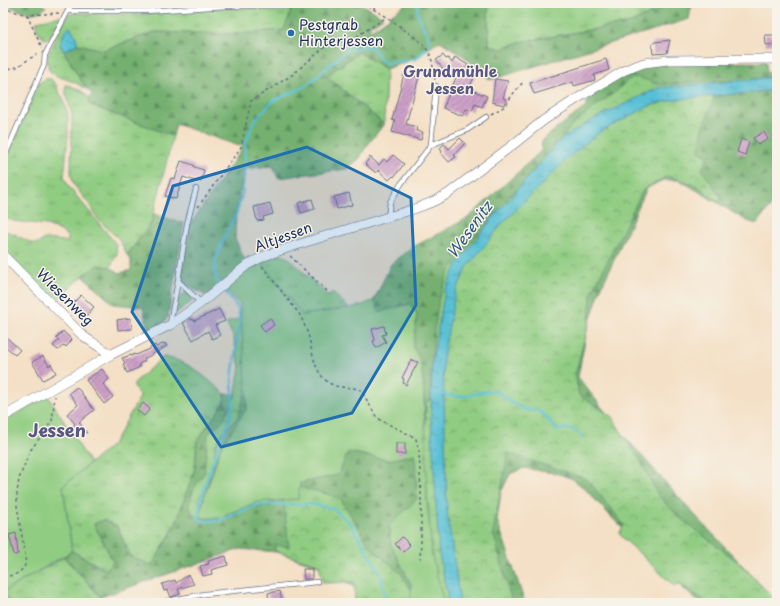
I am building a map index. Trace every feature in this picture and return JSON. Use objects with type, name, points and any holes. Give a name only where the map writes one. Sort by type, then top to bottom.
[{"type":"street","name":"Altjessen","points":[[3,417],[110,355],[170,325],[201,303],[247,266],[264,256],[388,217],[439,199],[449,193],[544,120],[625,70],[644,63],[668,60],[777,59]]},
{"type":"street","name":"Wiesenweg","points":[[3,255],[81,334],[110,355]]},
{"type":"street","points":[[3,599],[9,603]]},
{"type":"lane","points":[[3,160],[44,65],[45,55],[72,3]]},
{"type":"lane","points":[[68,11],[146,11],[226,6],[293,6],[307,3]]},
{"type":"lane","points":[[431,145],[436,86]]},
{"type":"lane","points":[[388,217],[390,202],[393,196],[431,145],[467,130],[486,117]]},
{"type":"lane","points":[[170,325],[186,224],[196,189]]},
{"type":"lane","points":[[178,281],[201,303]]},
{"type":"lane","points":[[160,603],[205,594],[317,582]]},
{"type":"path","points":[[363,3],[387,17],[422,43],[429,52],[432,61],[436,86]]},
{"type":"path","points":[[374,9],[375,3]]},
{"type":"path","points":[[3,8],[27,15],[60,13],[68,11]]},
{"type":"path","points":[[3,70],[16,68],[43,50],[27,15]]},
{"type":"path","points":[[196,211],[241,147],[251,101],[292,75],[327,45],[357,36],[387,17]]},
{"type":"path","points":[[486,117],[505,106],[523,82]]},
{"type":"path","points":[[283,249],[329,293]]},
{"type":"path","points":[[258,260],[300,315],[309,337],[314,360],[322,377],[333,385],[361,390],[376,416],[382,421],[416,439],[419,451],[420,479],[420,559]]},
{"type":"path","points":[[3,576],[13,575],[20,571],[24,566],[25,555],[17,506],[19,479],[30,451],[52,421],[57,387]]},
{"type":"highlighted area","points":[[307,147],[411,198],[416,305],[352,413],[221,447],[132,312],[173,186]]},
{"type":"green space","points":[[3,3],[41,3],[46,7],[42,11],[29,14]]},
{"type":"green space","points":[[111,3],[224,3],[146,9],[76,9],[76,6]]},
{"type":"green space","points":[[316,3],[360,3],[383,17],[369,27],[371,30],[408,3],[490,3],[488,8],[489,45],[501,49],[520,42],[631,23],[661,9],[664,3],[692,3],[689,19],[490,80],[465,57],[440,41],[411,60],[386,69],[359,52],[326,76],[384,124],[366,147],[359,159],[347,169],[278,178],[273,166],[244,169],[236,213],[235,238],[246,263],[206,296],[181,281],[190,225],[243,147],[176,124],[173,136],[90,105],[89,98],[92,94],[80,79],[64,51],[77,44],[104,50],[155,32],[232,34],[284,30],[292,8]]},
{"type":"green space","points":[[490,3],[664,3],[661,9],[631,23],[520,42],[501,49],[489,45],[488,8]]},
{"type":"green space","points":[[224,8],[292,8],[285,30],[232,34],[155,32],[104,50],[77,44],[76,36],[60,45],[87,89],[74,82],[57,76],[50,71],[48,67],[47,58],[62,25],[69,14],[146,14]]},
{"type":"green space","points":[[61,16],[49,38],[44,39],[37,28],[37,21]]},
{"type":"green space","points":[[359,52],[386,69],[384,124],[326,76]]},
{"type":"green space","points":[[766,62],[767,73],[777,73],[777,77],[658,88],[594,119],[561,139],[492,219],[432,556],[427,499],[423,382],[420,360],[413,347],[417,314],[410,304],[378,313],[374,300],[391,264],[413,247],[468,218],[541,151],[542,141],[586,107],[589,96],[626,73],[644,66],[668,63]]},
{"type":"green space","points":[[637,77],[661,85],[720,80],[701,135],[699,151],[708,156],[702,170],[723,200],[714,199],[696,185],[667,176],[643,190],[591,294],[589,323],[575,375],[579,395],[611,416],[640,460],[659,497],[680,518],[738,562],[777,601],[777,603],[708,603],[679,583],[674,586],[619,534],[624,525],[587,479],[508,453],[493,532],[512,603],[436,603],[424,456],[426,403],[433,397],[434,392],[430,386],[434,332],[439,298],[449,272],[463,253],[511,194],[533,177],[571,126],[617,91],[627,80]]},
{"type":"green space","points":[[45,79],[51,79],[56,85],[63,98],[68,115],[68,136],[64,177],[69,187],[116,244],[117,255],[110,267],[97,266],[83,276],[54,303],[3,252],[3,230],[31,243],[38,244],[44,239],[68,242],[68,237],[61,231],[47,225],[14,221],[3,217],[3,169],[38,84]]},
{"type":"green space","points":[[66,85],[85,94],[89,98],[90,105],[173,136],[151,224],[127,255],[119,239],[98,219],[89,204],[74,185],[71,175],[72,115],[66,95]]},
{"type":"green space","points":[[777,90],[777,186],[770,207],[757,224],[747,221],[680,180],[663,180],[647,188],[601,288],[587,330],[578,377],[625,437],[692,512],[777,603],[705,603],[696,600],[672,578],[656,557],[619,525],[585,489],[573,479],[559,474],[524,468],[510,474],[501,492],[497,520],[525,603],[461,603],[447,511],[672,100]]},
{"type":"green space","points":[[153,214],[184,223],[168,317],[163,323],[148,331],[143,307],[113,304],[83,276],[97,265],[110,267],[120,273],[131,270],[131,260],[127,255],[151,224]]},
{"type":"green space","points":[[281,254],[290,259],[328,296],[332,292],[349,308],[302,315],[261,262]]},
{"type":"green space","points":[[261,262],[302,315],[349,308],[363,305],[374,300],[379,312],[410,304],[417,314],[413,347],[420,360],[423,382],[427,499],[432,556],[444,603],[410,603],[412,586],[391,545],[389,526],[417,499],[415,454],[389,460],[348,452],[338,475],[300,483],[298,499],[258,502],[217,518],[203,518],[200,514],[221,447],[247,408],[240,305],[225,288]]},
{"type":"green space","points":[[186,292],[193,300],[174,314],[177,300]]},
{"type":"green space","points":[[243,317],[249,368],[245,393],[238,417],[222,433],[215,446],[213,469],[206,487],[200,495],[199,504],[202,507],[301,487],[340,498],[371,548],[400,572],[414,595],[422,603],[355,603],[354,582],[323,583],[319,565],[275,551],[275,545],[289,547],[283,498],[261,507],[246,504],[222,519],[205,519],[193,515],[189,504],[194,488],[204,473],[208,434],[223,420],[235,397],[240,367],[233,336],[226,323]]},
{"type":"green space","points":[[163,357],[182,362],[204,376],[225,394],[224,403],[197,441],[195,468],[176,524],[152,566],[130,556],[117,526],[103,520],[94,524],[113,561],[106,570],[72,551],[63,486],[113,444],[140,397],[134,387],[134,383]]},
{"type":"green space","points":[[225,394],[247,395],[247,408],[221,447],[200,513],[217,518],[300,483],[338,475],[348,452],[389,460],[415,454],[417,499],[391,545],[412,586],[410,603],[359,590],[319,566],[277,552],[240,549],[101,597],[64,557],[72,551],[106,570],[113,561],[94,524],[103,520],[117,526],[130,556],[152,566],[176,524],[195,468],[197,441],[224,403]]},
{"type":"green space","points":[[48,396],[90,463],[63,486],[72,551],[3,592],[3,421]]},
{"type":"green space","points":[[64,557],[106,603],[12,603],[3,595],[3,592]]},
{"type":"water","points":[[70,27],[76,36],[77,44],[64,51],[60,45],[65,31]]},
{"type":"water","points":[[777,77],[777,90],[672,100],[649,106],[600,132],[571,155],[502,224],[468,266],[455,293],[443,358],[447,511],[460,603],[449,603],[439,554],[431,418],[432,362],[445,290],[458,263],[492,219],[561,139],[594,119],[658,88]]},
{"type":"building","points":[[765,35],[777,35],[777,44],[766,45]]},
{"type":"building","points":[[670,40],[667,53],[653,54],[652,44],[655,42]]},
{"type":"building","points":[[443,55],[452,63],[455,57],[468,65],[466,67],[472,70],[475,75],[469,89],[487,96],[482,107],[475,104],[472,111],[466,109],[463,116],[443,108],[458,73],[447,73],[436,60]]},
{"type":"building","points":[[606,59],[609,70],[594,75],[595,80],[574,86],[573,82],[534,94],[530,83]]},
{"type":"building","points":[[404,74],[419,77],[406,124],[417,127],[416,131],[423,132],[421,140],[392,132],[395,121],[392,120]]},
{"type":"building","points":[[495,79],[508,81],[503,98],[506,99],[504,105],[492,102]]},
{"type":"building","points":[[764,132],[768,139],[758,145],[753,138]]},
{"type":"building","points":[[460,138],[465,143],[454,155],[456,157],[449,162],[441,153],[440,148],[444,144],[449,149]]},
{"type":"building","points":[[741,139],[749,142],[745,155],[737,152]]},
{"type":"building","points":[[393,155],[404,164],[394,177],[393,176],[389,180],[378,170],[376,173],[365,164],[370,157],[379,165],[384,159],[387,162]]},
{"type":"building","points":[[181,161],[204,170],[201,182],[183,177],[176,199],[165,196],[171,178],[175,179]]},
{"type":"building","points":[[349,193],[352,205],[337,209],[334,197]]},
{"type":"building","points":[[312,199],[315,209],[301,213],[298,203]]},
{"type":"building","points":[[270,203],[273,214],[263,217],[264,220],[257,221],[254,207]]},
{"type":"building","points":[[81,295],[94,307],[86,316],[73,303]]},
{"type":"building","points":[[219,309],[225,321],[215,325],[220,335],[212,339],[208,331],[193,340],[183,323],[190,318],[194,321]]},
{"type":"building","points":[[131,318],[132,329],[118,330],[117,320]]},
{"type":"building","points":[[270,318],[274,325],[265,332],[260,325]]},
{"type":"building","points":[[384,326],[386,334],[382,335],[386,342],[376,348],[373,341],[375,340],[372,329]]},
{"type":"building","points":[[63,331],[72,340],[66,347],[64,345],[58,350],[53,346],[59,340],[56,338]]},
{"type":"building","points":[[3,334],[20,350],[15,355],[3,344]]},
{"type":"building","points":[[165,343],[167,346],[144,359],[145,361],[139,364],[140,367],[127,373],[123,364],[125,363],[122,358],[136,355],[150,349],[155,345],[156,347]]},
{"type":"building","points":[[43,356],[49,366],[51,364],[56,373],[43,380],[32,362]]},
{"type":"building","points":[[411,360],[418,362],[406,385],[403,383],[404,379],[402,378]]},
{"type":"building","points":[[102,369],[109,379],[103,384],[113,397],[104,404],[86,380]]},
{"type":"building","points":[[77,387],[94,410],[79,422],[87,433],[77,431],[73,426],[75,424],[67,414],[78,405],[69,393]]},
{"type":"building","points":[[143,403],[150,409],[144,416],[137,410]]},
{"type":"building","points":[[396,443],[405,443],[405,454],[396,454]]},
{"type":"building","points":[[16,533],[18,554],[14,555],[9,535]]},
{"type":"building","points":[[402,537],[410,545],[403,552],[395,544]]},
{"type":"building","points":[[226,556],[228,565],[211,570],[212,574],[203,576],[200,566],[209,564],[208,561]]},
{"type":"building","points":[[303,569],[312,569],[312,579],[304,579]]},
{"type":"building","points":[[188,575],[194,584],[178,589],[180,594],[171,597],[168,590],[164,591],[162,584],[175,580],[176,583]]},
{"type":"building","points":[[280,591],[282,601],[269,603],[268,593]]},
{"type":"waterway","points":[[385,603],[385,594],[379,571],[350,523],[334,509],[312,504],[257,505],[219,521],[204,521],[198,517],[202,494],[229,421],[233,400],[232,378],[240,321],[238,308],[218,282],[214,273],[216,260],[223,240],[237,212],[242,195],[245,167],[245,145],[254,121],[273,101],[300,89],[313,80],[346,51],[363,46],[373,48],[381,60],[386,63],[416,59],[430,43],[418,15],[417,3]]},
{"type":"waterway","points":[[441,394],[467,396],[489,391],[497,392],[522,408],[531,411],[538,410],[549,420],[556,430],[572,429],[584,437]]},
{"type":"place","name":"Pestgrab Hinterjessen","points":[[291,33]]},
{"type":"district","name":"Grundmühle Jessen","points":[[450,80]]},
{"type":"district","name":"Jessen","points":[[57,431]]},
{"type":"water label","name":"Wesenitz","points":[[470,230]]}]
